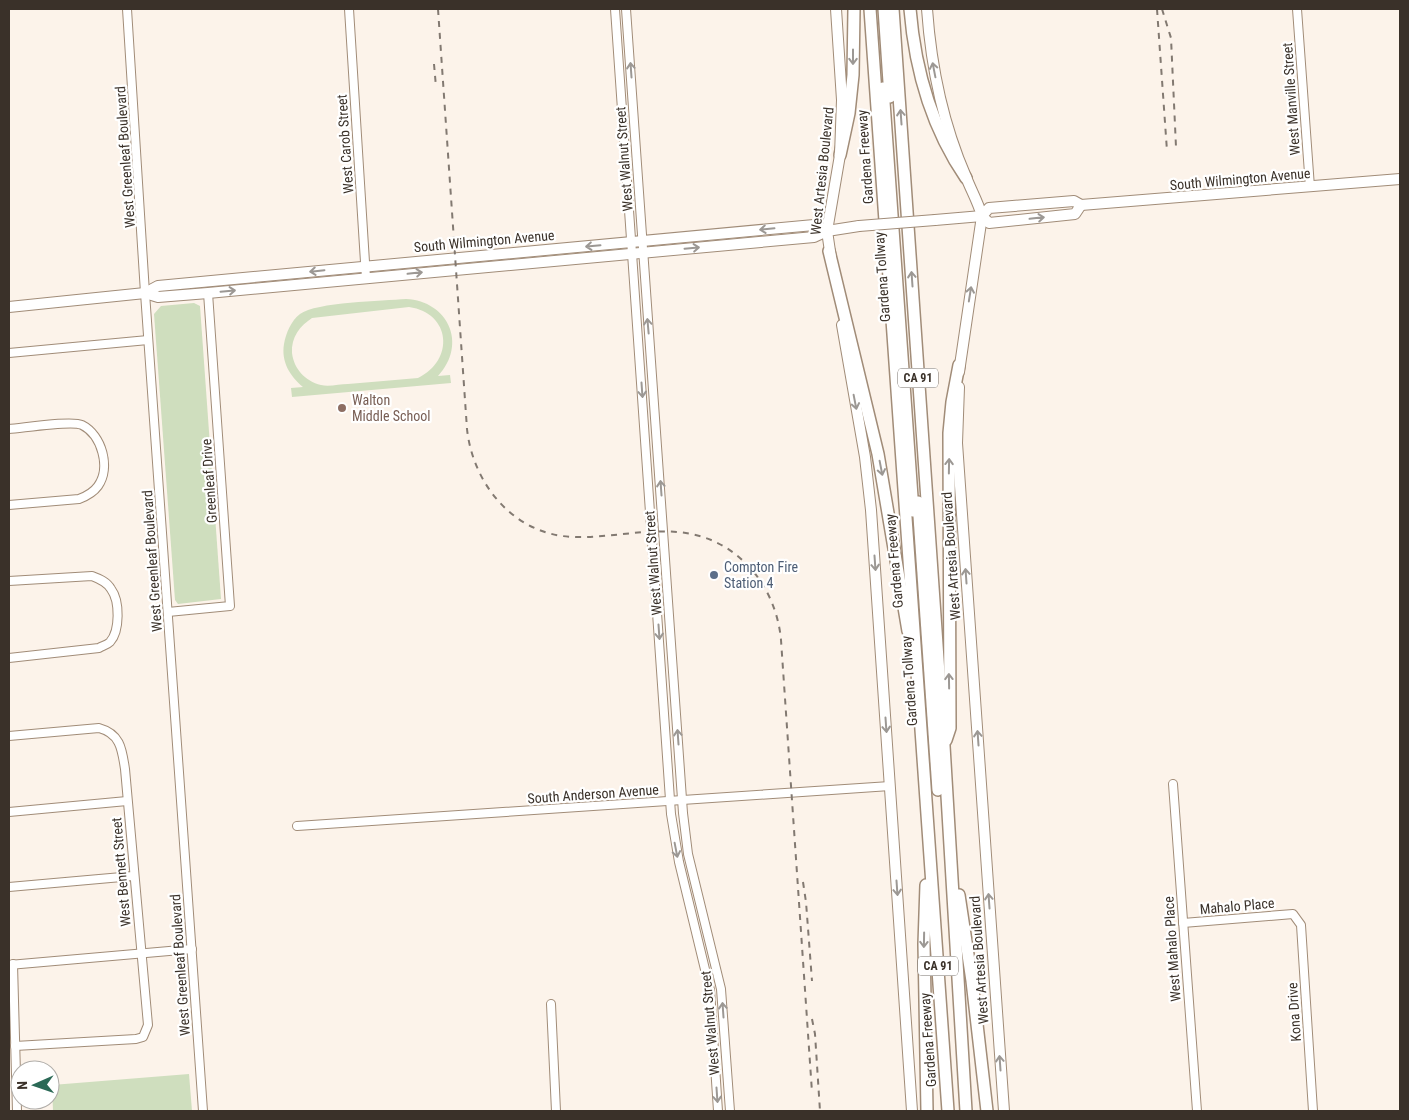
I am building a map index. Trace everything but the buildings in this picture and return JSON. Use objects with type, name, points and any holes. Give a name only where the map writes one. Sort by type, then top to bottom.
[{"type":"highway","points":[[840,155],[849,113],[853,75],[854,9]]},
{"type":"highway","name":"Gardena Freeway","points":[[870,9],[948,1111]]},
{"type":"highway","name":"Gardena Tollway","points":[[878,9],[954,1111]]},
{"type":"highway","name":"Gardena Tollway","points":[[884,9],[957,1074],[964,1089]]},
{"type":"highway","name":"CA 91","points":[[893,9],[944,746],[966,1111]]},
{"type":"highway","points":[[910,9],[918,66],[929,105],[939,134],[966,178]]},
{"type":"highway","points":[[829,251],[878,454],[890,516],[921,722]]},
{"type":"highway","points":[[944,746],[950,728],[949,434],[960,365]]},
{"type":"highway","points":[[927,1111],[924,944],[928,821]]},
{"type":"highway","points":[[948,825],[972,981],[987,1111]]},
{"type":"main road","name":"West Artesia Boulevard","points":[[836,9],[842,100],[840,155],[826,231],[866,463],[912,1111]]},
{"type":"main road","name":"West Artesia Boulevard","points":[[927,9],[933,65],[941,101],[966,178],[977,198],[982,216],[960,365],[957,443],[1004,1111]]},
{"type":"main road","name":"South Wilmington Avenue","points":[[9,306],[145,293],[158,296],[208,293],[814,237],[826,231],[859,226],[982,216],[988,223],[1075,214],[1081,205],[1400,179]]},
{"type":"main road","name":"South Wilmington Avenue","points":[[145,293],[158,286],[814,225],[826,231]]},
{"type":"street","name":"West Greenleaf Boulevard","points":[[128,9],[148,340],[203,1111]]},
{"type":"street","name":"West Carob Street","points":[[349,9],[366,278]]},
{"type":"street","name":"West Walnut Street","points":[[615,9],[671,801],[675,843],[710,990],[718,1111]]},
{"type":"street","name":"West Walnut Street","points":[[626,9],[682,800],[688,854],[721,989],[730,1111]]},
{"type":"street","name":"West Manville Street","points":[[1298,9],[1310,187]]},
{"type":"street","points":[[616,20],[627,19]]},
{"type":"street","points":[[618,52],[629,51]]},
{"type":"street","points":[[621,88],[632,87]]},
{"type":"street","points":[[623,116],[634,115]]},
{"type":"street","points":[[625,152],[636,151]]},
{"type":"street","name":"Greenleaf Drive","points":[[168,612],[230,606],[208,293]]},
{"type":"street","points":[[9,353],[148,340]]},
{"type":"street","points":[[9,429],[81,424],[93,432],[101,448],[104,462],[103,476],[98,486],[90,494],[79,499],[9,505]]},
{"type":"street","points":[[9,581],[92,576],[103,580],[112,589],[116,599],[116,631],[109,643],[99,648],[87,650],[9,658]]},
{"type":"street","name":"West Bennett Street","points":[[9,736],[99,728],[109,731],[117,737],[122,748],[148,1025],[143,1037],[136,1039],[15,1046]]},
{"type":"street","name":"West Mahalo Place","points":[[1173,784],[1197,1111]]},
{"type":"street","name":"South Anderson Avenue","points":[[297,826],[890,786]]},
{"type":"street","points":[[9,812],[127,802]]},
{"type":"street","points":[[9,887],[133,876]]},
{"type":"street","name":"Mahalo Place","points":[[1183,923],[1293,914]]},
{"type":"street","name":"Kona Drive","points":[[1293,914],[1301,925],[1313,1111]]},
{"type":"street","points":[[17,1111],[11,965],[192,949]]},
{"type":"street","points":[[551,1004],[556,1111]]},
{"type":"green space","points":[[406,299],[433,307],[449,326],[452,338],[452,351],[447,364],[438,376],[450,375],[451,383],[292,397],[291,388],[303,387],[294,378],[285,363],[283,351],[288,332],[300,314],[320,307]],"holes":[[[409,307],[423,311],[433,318],[440,327],[443,338],[438,360],[430,370],[418,378],[324,386],[310,381],[301,374],[293,359],[292,347],[295,337],[300,328],[312,318]]]},
{"type":"green space","points":[[194,303],[200,306],[221,599],[178,604],[175,600],[154,314],[161,306]]},
{"type":"green space","points":[[189,1074],[192,1111],[53,1111],[60,1110],[60,1084]]},
{"type":"railway","points":[[438,9],[467,429],[471,450],[488,488],[501,504],[516,517],[534,528],[553,534],[588,537],[664,531],[698,535],[734,553],[749,566],[771,600],[781,640],[812,1092]]},
{"type":"railway","points":[[1157,9],[1167,151]]},
{"type":"railway","points":[[1162,9],[1171,38],[1176,147]]},
{"type":"railway","points":[[434,64],[436,87]]},
{"type":"railway","points":[[803,882],[812,981]]},
{"type":"railway","points":[[812,1019],[815,1034],[820,1111]]},
{"type":"place","name":"Walton Middle School","points":[[342,408]]},
{"type":"place","name":"Compton Fire Station 4","points":[[714,575]]}]
